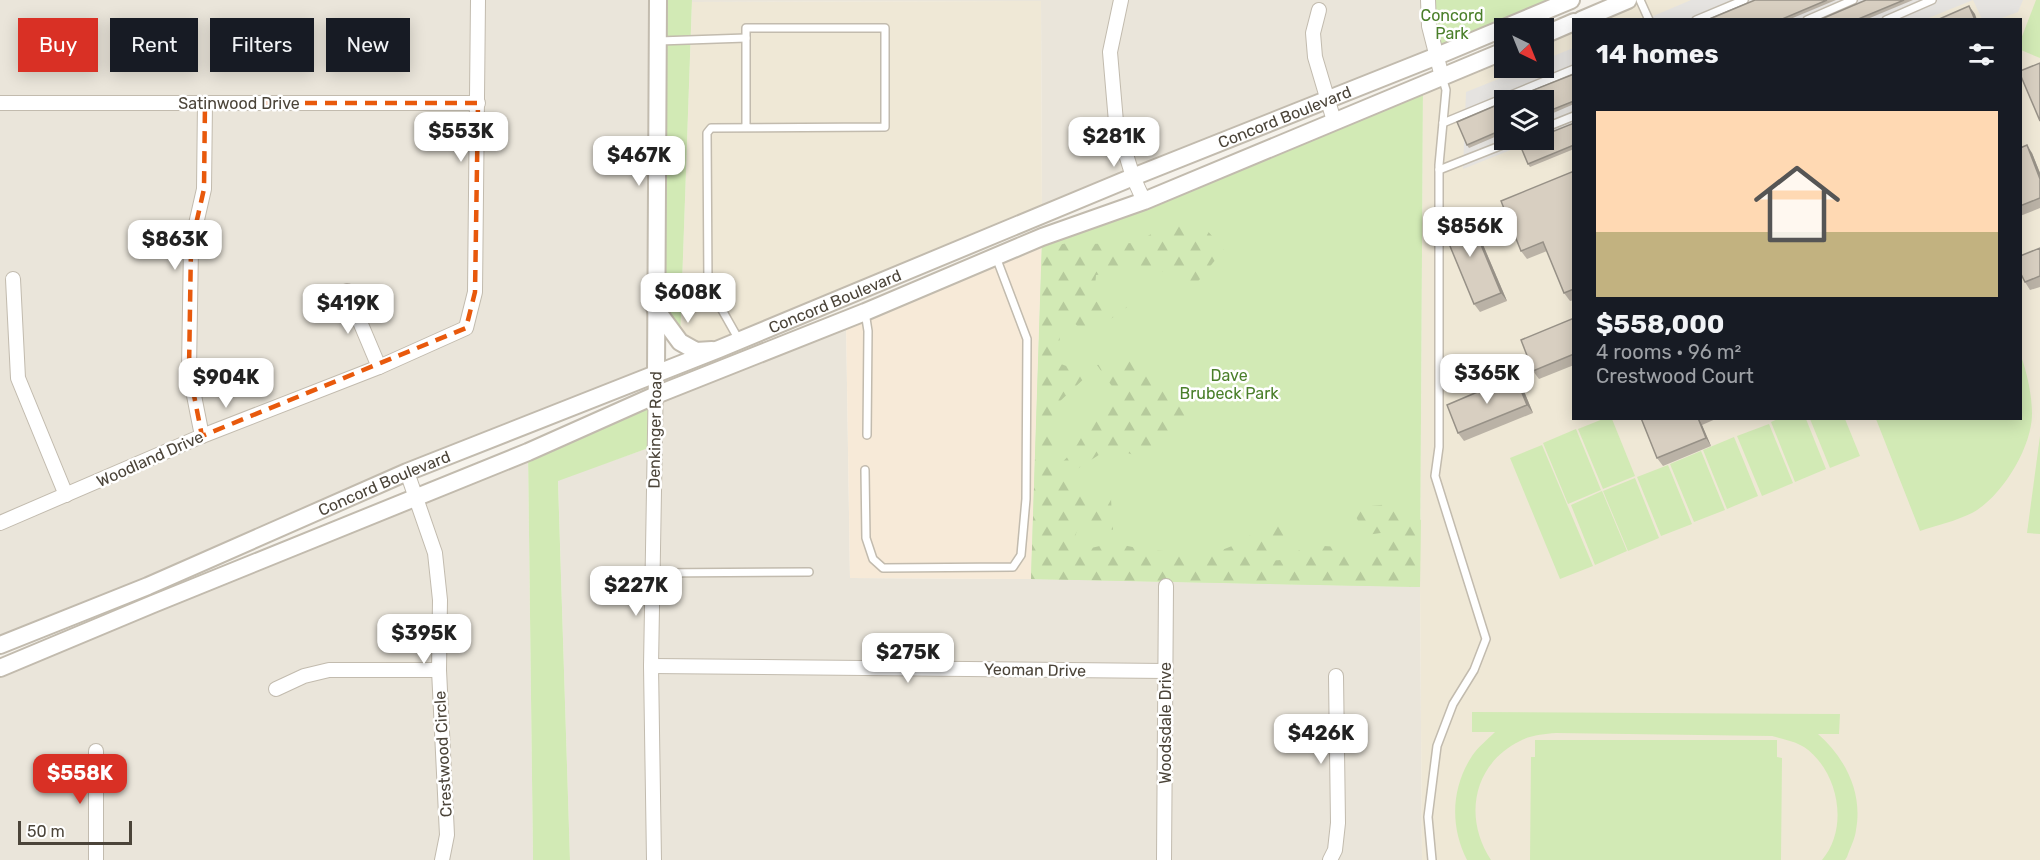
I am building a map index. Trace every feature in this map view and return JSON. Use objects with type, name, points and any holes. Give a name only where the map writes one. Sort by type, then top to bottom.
[{"type":"street","points":[[478,0],[478,103]]},
{"type":"street","name":"Denkinger Road","points":[[654,860],[651,666],[656,394],[658,0]]},
{"type":"street","points":[[1121,0],[1110,52],[1116,122],[1133,177],[1144,201]]},
{"type":"street","points":[[1428,0],[1429,26],[1442,77]]},
{"type":"street","name":"Concord Boulevard","points":[[0,645],[148,586],[407,472],[719,349],[1133,177],[1571,0]]},
{"type":"street","points":[[1586,18],[1628,0]]},
{"type":"street","points":[[1319,10],[1313,33],[1316,57],[1334,121]]},
{"type":"street","points":[[1554,31],[1572,23]]},
{"type":"street","name":"Concord Boulevard","points":[[0,668],[528,452],[656,394],[865,312],[1042,237],[1144,201],[1494,55]]},
{"type":"street","name":"Satinwood Drive","points":[[0,103],[478,103]]},
{"type":"street","points":[[202,436],[189,370],[191,246],[204,189],[205,103]]},
{"type":"street","name":"Woodland Drive","points":[[0,523],[202,436],[379,367],[466,328],[475,292],[478,103]]},
{"type":"street","points":[[13,279],[18,378],[66,495]]},
{"type":"street","points":[[347,291],[379,367]]},
{"type":"street","points":[[655,308],[680,342],[696,351],[719,349]]},
{"type":"street","name":"Crestwood Circle","points":[[407,472],[435,553],[440,600],[439,670],[447,835],[442,860]]},
{"type":"street","name":"Woodsdale Drive","points":[[1164,860],[1166,585]]},
{"type":"street","name":"Yeoman Drive","points":[[651,666],[1166,671]]},
{"type":"street","points":[[276,689],[304,676],[329,670],[439,670]]},
{"type":"street","points":[[1330,860],[1335,850],[1338,824],[1336,676]]},
{"type":"street","points":[[96,751],[96,860]]},
{"type":"lane","points":[[1640,0],[1648,18]]},
{"type":"lane","points":[[1701,18],[1744,0]]},
{"type":"lane","points":[[1812,18],[1853,0]]},
{"type":"lane","points":[[1891,18],[1932,0]]},
{"type":"lane","points":[[739,340],[708,285],[707,133],[711,128],[746,128],[788,128],[885,127],[885,28],[746,28],[746,128]]},
{"type":"lane","points":[[658,41],[746,38]]},
{"type":"lane","points":[[1443,123],[1572,70]]},
{"type":"lane","points":[[1432,860],[1428,817],[1437,746],[1453,705],[1474,670],[1486,639],[1435,476],[1439,447],[1439,170],[1446,90],[1442,77]]},
{"type":"lane","points":[[1554,124],[1572,117]]},
{"type":"lane","points":[[1439,170],[1494,148]]},
{"type":"lane","points":[[865,470],[866,538],[873,559],[883,568],[1012,567],[1022,555],[1026,499],[1027,339],[996,257]]},
{"type":"lane","points":[[865,312],[868,331],[867,435]]},
{"type":"lane","points":[[653,573],[809,572]]},
{"type":"highlighted area","points":[[205,103],[478,103],[475,292],[466,328],[202,436],[189,370],[191,246],[204,189]]},
{"type":"shaded area","points":[[0,0],[658,0],[656,374],[0,645]]},
{"type":"shaded area","points":[[692,0],[1428,0],[1437,56],[1042,216],[1041,1],[692,2]]},
{"type":"shaded area","points":[[1628,0],[2040,0],[2040,860],[1422,860],[1420,587],[1423,85],[1494,55],[1494,78],[1554,78],[1554,31],[1572,22],[1572,420],[2022,420],[2022,18],[1583,18]]},
{"type":"shaded area","points":[[1691,0],[1973,0],[1928,18],[1649,18]]},
{"type":"shaded area","points":[[1973,0],[2023,0],[2018,12],[2002,18],[1982,18]]},
{"type":"shaded area","points":[[1041,1],[1042,216],[719,349],[680,342],[692,2]]},
{"type":"shaded area","points":[[1572,48],[1572,124],[1554,132],[1554,90],[1494,90],[1494,150],[1510,150],[1463,169],[1466,92],[1501,78],[1554,78],[1554,56]]},
{"type":"shaded area","points":[[1042,237],[1031,579],[850,578],[846,319]]},
{"type":"shaded area","points":[[846,319],[850,578],[1031,579],[1420,587],[1422,860],[570,860],[558,480],[654,446],[656,395]]},
{"type":"shaded area","points":[[528,452],[533,860],[0,860],[0,668]]},
{"type":"green space","points":[[658,0],[692,0],[680,342],[655,308]]},
{"type":"green space","name":"Concord Park","points":[[1428,0],[1571,0],[1528,18],[1494,18],[1494,32],[1437,56]]},
{"type":"green space","points":[[2036,0],[2040,0],[2040,58],[2022,50],[2022,36]]},
{"type":"green space","name":"Dave Brubeck Park","points":[[1423,85],[1420,587],[1031,579],[1042,237]]},
{"type":"green space","points":[[1173,221],[1203,226],[1224,249],[1196,284],[1170,273],[1144,269],[1096,275],[1094,301],[1127,307],[1088,336],[1070,319],[1060,334],[1058,363],[1089,374],[1058,403],[1053,472],[1074,450],[1091,421],[1116,392],[1097,365],[1128,360],[1173,387],[1188,420],[1158,440],[1150,461],[1111,447],[1068,475],[1083,488],[1111,499],[1113,530],[1082,517],[1069,553],[1113,543],[1147,550],[1212,554],[1237,544],[1269,523],[1290,524],[1288,543],[1253,562],[1281,560],[1309,545],[1339,547],[1360,557],[1388,532],[1366,535],[1351,508],[1390,504],[1421,520],[1420,587],[1031,579],[1042,248],[1073,242],[1085,244],[1136,243]]},
{"type":"green space","points":[[2022,360],[2031,399],[2031,427],[2021,456],[2013,470],[1983,506],[1953,521],[1920,531],[1876,420],[2022,420]]},
{"type":"green space","points":[[656,395],[654,446],[558,481],[570,860],[533,860],[528,452]]},
{"type":"green space","points":[[1600,420],[1612,420],[1635,476],[1603,489],[1578,429]]},
{"type":"green space","points":[[1806,420],[1826,469],[1795,482],[1771,422]]},
{"type":"green space","points":[[1810,420],[1845,420],[1860,456],[1830,468]]},
{"type":"green space","points":[[1769,424],[1793,483],[1762,496],[1737,436]]},
{"type":"green space","points":[[1576,429],[1601,490],[1568,504],[1543,443]]},
{"type":"green space","points":[[2040,436],[2040,534],[2027,533]]},
{"type":"green space","points":[[1734,437],[1758,496],[1727,509],[1703,450]]},
{"type":"green space","points":[[1542,445],[1593,566],[1560,579],[1510,458]]},
{"type":"green space","points":[[1701,451],[1725,510],[1694,522],[1670,464]]},
{"type":"green space","points":[[1668,465],[1692,524],[1661,536],[1637,477]]},
{"type":"green space","points":[[1635,478],[1659,538],[1628,551],[1603,491]]},
{"type":"green space","points":[[1602,491],[1627,551],[1595,565],[1571,505]]},
{"type":"green space","points":[[1472,712],[1840,714],[1839,734],[1818,734],[1828,743],[1850,777],[1857,802],[1854,840],[1845,860],[1822,860],[1831,847],[1836,832],[1838,816],[1836,800],[1832,784],[1816,757],[1804,747],[1793,742],[1772,736],[1556,733],[1524,739],[1504,751],[1492,763],[1477,793],[1475,810],[1482,844],[1491,860],[1467,860],[1461,847],[1456,821],[1457,794],[1465,768],[1472,756],[1495,732],[1472,732]]},
{"type":"green space","points":[[1535,740],[1777,740],[1777,757],[1782,758],[1781,860],[1530,860],[1531,757],[1535,757]]},
{"type":"building","points":[[1755,0],[1827,0],[1785,18],[1712,18]]},
{"type":"building","points":[[1866,0],[1904,0],[1861,18],[1824,18]]},
{"type":"building","points":[[1969,6],[1974,18],[1942,18]]},
{"type":"building","points":[[2040,63],[2040,121],[2022,79],[2022,70]]},
{"type":"building","points":[[1572,75],[1572,102],[1554,109],[1554,90],[1533,90]]},
{"type":"building","points":[[1494,106],[1494,133],[1467,145],[1457,122]]},
{"type":"building","points":[[1572,124],[1572,146],[1528,164],[1522,150],[1554,150],[1554,131]]},
{"type":"building","points":[[2027,145],[2040,179],[2040,198],[2022,205],[2022,147]]},
{"type":"building","points":[[1572,172],[1572,290],[1564,293],[1543,242],[1521,251],[1501,201]]},
{"type":"building","points":[[1467,211],[1501,293],[1474,304],[1440,222]]},
{"type":"building","points":[[2040,248],[2040,276],[2025,282],[2022,276],[2022,255]]},
{"type":"building","points":[[1572,319],[1572,355],[1533,371],[1521,340]]},
{"type":"building","points":[[1515,376],[1527,405],[1458,433],[1447,405]]},
{"type":"building","points":[[1642,420],[1699,420],[1706,438],[1657,458]]}]
